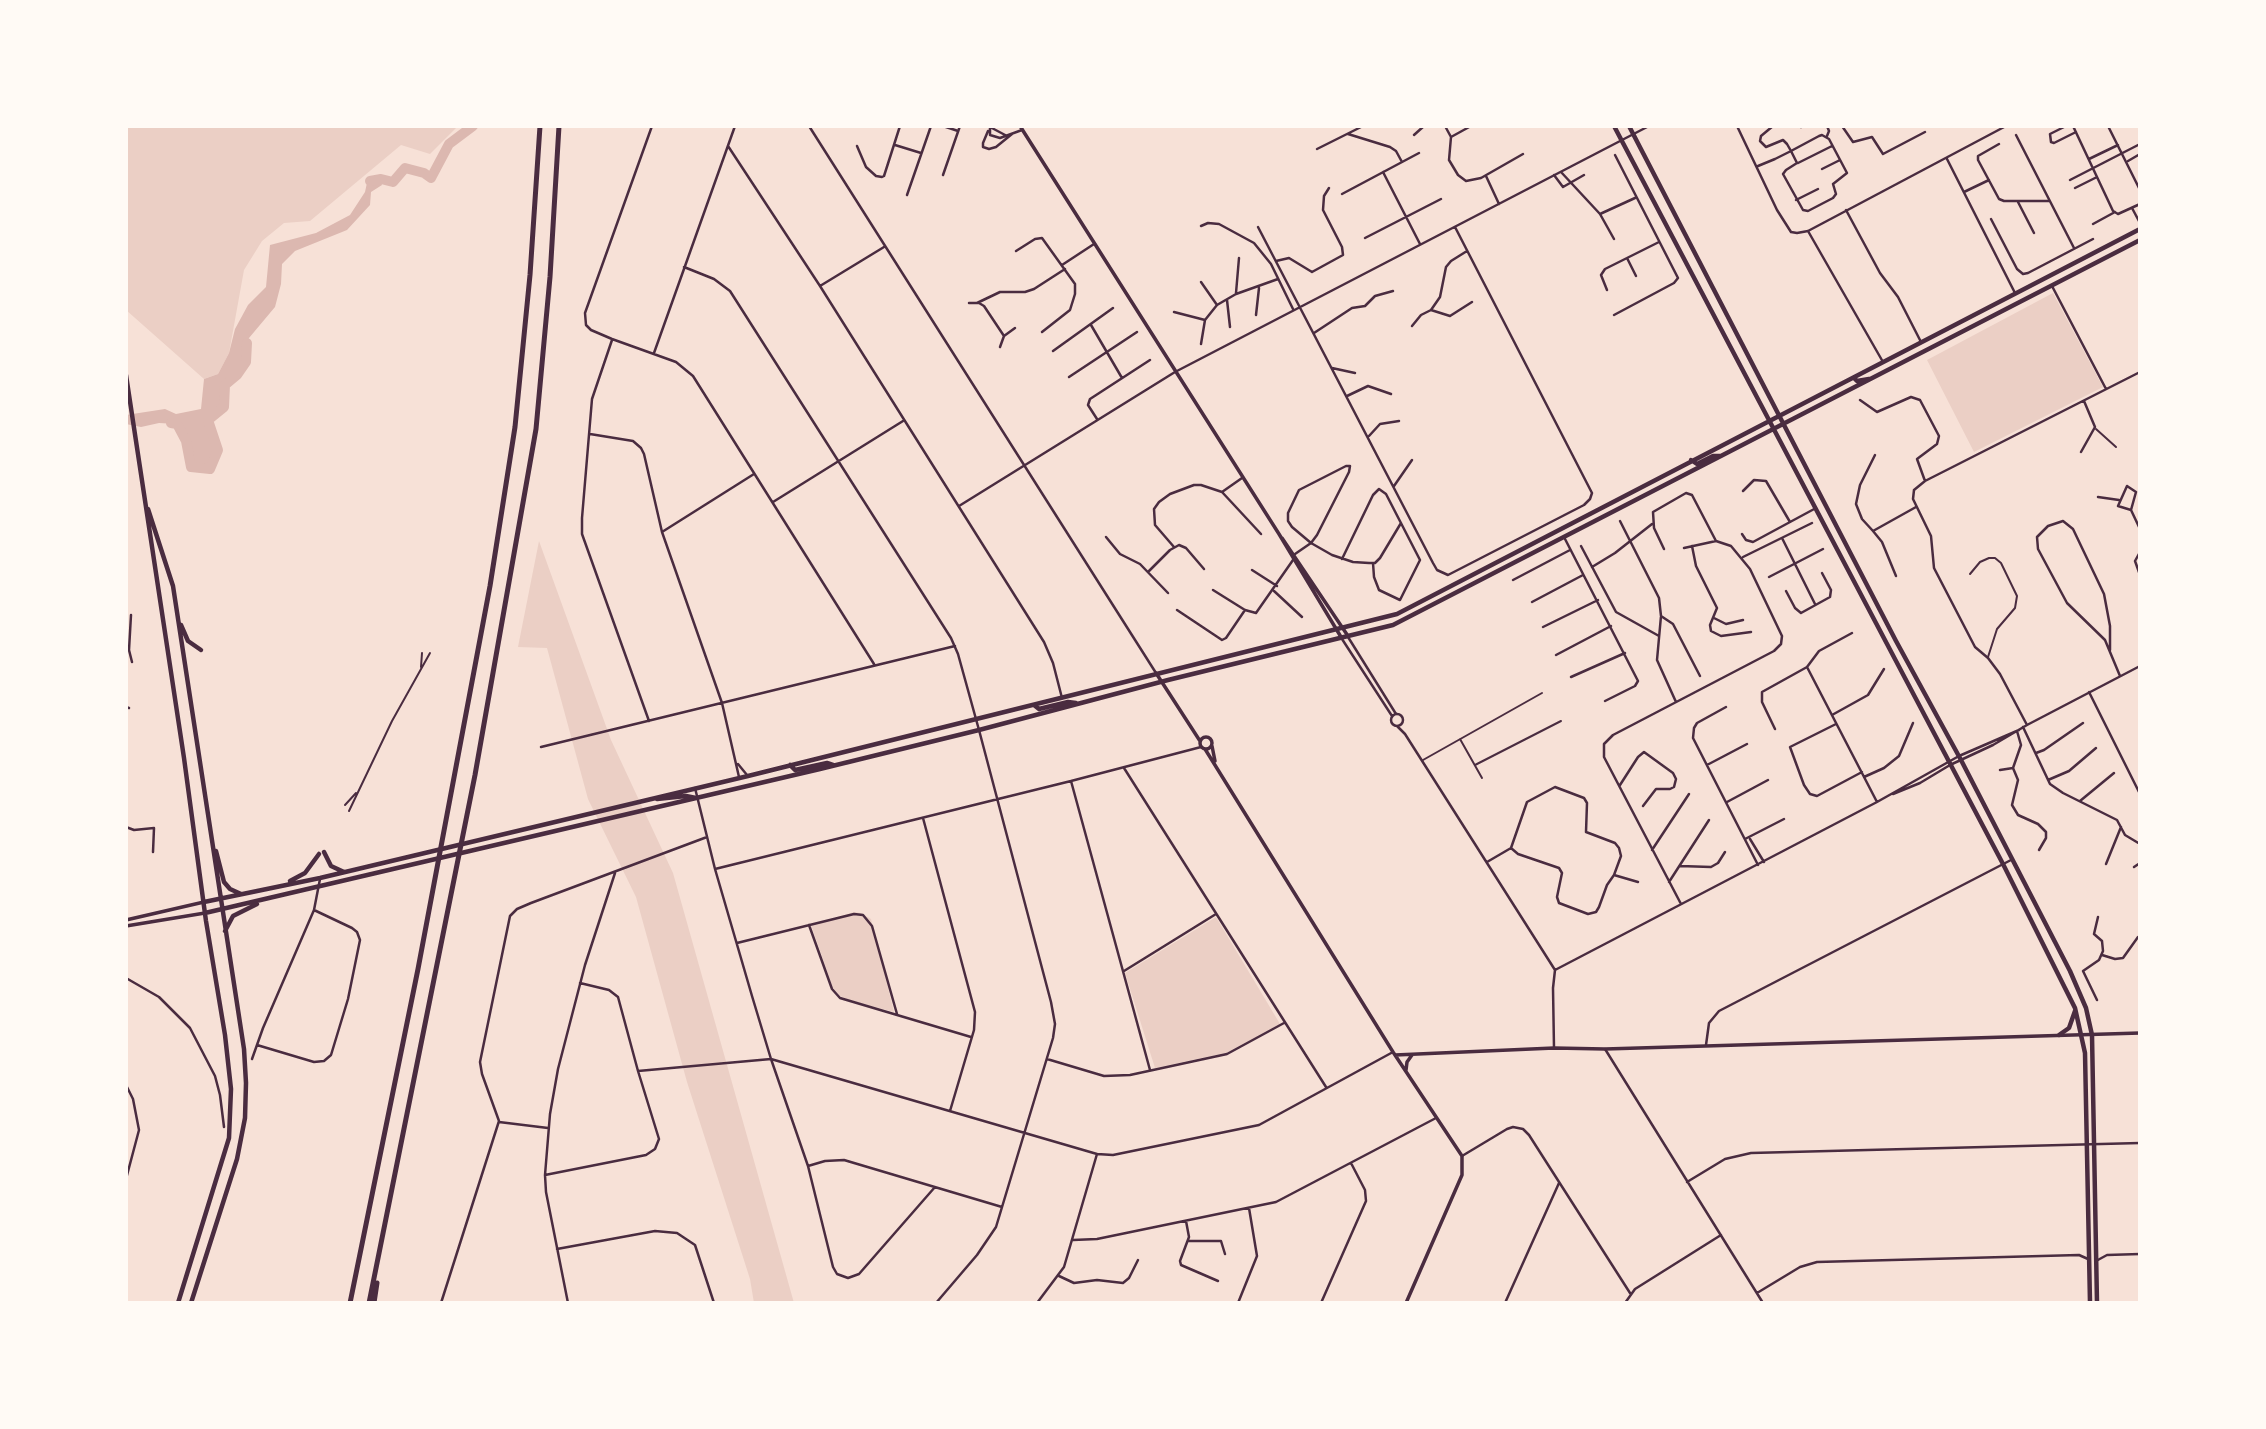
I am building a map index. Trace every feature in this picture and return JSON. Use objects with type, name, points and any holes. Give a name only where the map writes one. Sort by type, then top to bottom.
[{"type":"highway","points":[[350,1303],[418,969],[490,586],[514,428],[530,275],[540,126]]},
{"type":"highway","points":[[372,1303],[381,1245],[475,775],[536,429],[550,277],[559,126]]},
{"type":"main road","points":[[1614,126],[2003,864],[2075,1008],[2083,1034],[2085,1054],[2090,1303]]},
{"type":"main road","points":[[1629,126],[1960,758],[2070,971],[2086,1008],[2092,1035],[2097,1303]]},
{"type":"main road","points":[[204,902],[320,878],[748,776],[1396,614],[2140,229]]},
{"type":"main road","points":[[205,913],[834,766],[1401,622],[2140,240]]},
{"type":"main road","points":[[126,375],[231,1089],[231,1126],[224,1158],[178,1303]]},
{"type":"main road","points":[[1853,378],[1857,381],[1873,378]]},
{"type":"main road","points":[[1691,460],[1697,464],[1713,456],[1721,456]]},
{"type":"main road","points":[[144,495],[173,586],[224,933],[244,1049],[245,1118],[237,1159],[193,1303]]},
{"type":"main road","points":[[1447,589],[1451,596]]},
{"type":"main road","points":[[178,614],[187,639],[193,647],[201,650]]},
{"type":"main road","points":[[1034,705],[1039,709],[1068,702],[1077,704]]},
{"type":"main road","points":[[790,765],[795,770],[827,763],[834,766]]},
{"type":"main road","points":[[652,798],[698,798]]},
{"type":"main road","points":[[209,822],[223,882],[230,889],[242,894]]},
{"type":"main road","points":[[283,884],[305,873],[321,853],[331,866],[344,872]]},
{"type":"main road","points":[[224,933],[238,911],[274,897]]},
{"type":"main road","points":[[2059,1035],[2071,1023],[2075,1008]]},
{"type":"street","points":[[652,126],[584,321],[591,330],[681,364],[693,376],[874,664]]},
{"type":"street","points":[[654,353],[735,126]]},
{"type":"street","points":[[809,126],[1193,728],[1394,1053],[1462,1156],[1462,1175],[1406,1303]]},
{"type":"street","points":[[858,146],[866,167],[876,176],[882,177],[900,126]]},
{"type":"street","points":[[907,195],[931,126]]},
{"type":"street","points":[[943,126],[958,131]]},
{"type":"street","points":[[943,175],[960,126]]},
{"type":"street","points":[[1317,149],[1363,126]]},
{"type":"street","points":[[1415,135],[1424,126]]},
{"type":"street","points":[[1445,126],[1451,137],[1449,158],[1458,176],[1469,181],[1486,176],[1522,154]]},
{"type":"street","points":[[1451,137],[1471,126]]},
{"type":"street","points":[[959,506],[1175,372],[1649,126]]},
{"type":"street","points":[[1737,126],[1777,210],[1794,233],[1808,231],[2006,126]]},
{"type":"street","points":[[1773,126],[1759,138],[1762,145],[1769,147],[1783,140],[1797,163]]},
{"type":"street","points":[[1826,137],[1829,131],[1827,126]]},
{"type":"street","points":[[1842,126],[1853,142],[1872,137],[1883,153],[1924,132]]},
{"type":"street","points":[[2066,126],[2050,134],[2048,137],[2052,143],[2076,132]]},
{"type":"street","points":[[2073,126],[2115,212]]},
{"type":"street","points":[[2108,126],[2140,190]]},
{"type":"street","points":[[1009,135],[989,128],[983,147],[996,148],[1021,128],[1279,534],[1336,630],[1394,715],[1402,717],[1405,734]]},
{"type":"street","points":[[1348,134],[1390,147],[1396,151],[1402,162]]},
{"type":"street","points":[[2016,135],[2074,248]]},
{"type":"street","points":[[1758,166],[1819,136],[1826,137],[1832,146],[1847,173],[1833,184],[1836,194],[1833,198],[1808,211],[1801,208],[1783,174],[1797,163],[1832,146]]},
{"type":"street","points":[[1999,144],[1978,156],[2000,200],[2049,201]]},
{"type":"street","points":[[2070,180],[2140,144]]},
{"type":"street","points":[[895,145],[921,153]]},
{"type":"street","points":[[2089,159],[2118,145]]},
{"type":"street","points":[[728,146],[820,286],[1044,642],[1053,663],[1062,698]]},
{"type":"street","points":[[1342,194],[1419,153]]},
{"type":"street","points":[[2126,162],[2140,154]]},
{"type":"street","points":[[1614,315],[1677,280],[1677,274],[1615,155]]},
{"type":"street","points":[[1947,158],[2015,293]]},
{"type":"street","points":[[1822,169],[1840,160]]},
{"type":"street","points":[[1383,172],[1420,245]]},
{"type":"street","points":[[1560,172],[1600,214],[1614,239]]},
{"type":"street","points":[[1554,175],[1560,186],[1571,184],[1584,175]]},
{"type":"street","points":[[1486,176],[1499,204]]},
{"type":"street","points":[[2075,188],[2097,177]]},
{"type":"street","points":[[1964,192],[1989,180]]},
{"type":"street","points":[[1276,261],[1289,258],[1312,272],[1343,255],[1342,247],[1323,210],[1322,200],[1329,188]]},
{"type":"street","points":[[1796,200],[1818,189]]},
{"type":"street","points":[[1600,214],[1636,197]]},
{"type":"street","points":[[1365,238],[1441,199]]},
{"type":"street","points":[[2018,202],[2034,233]]},
{"type":"street","points":[[2092,224],[2115,212],[2118,214],[2140,204]]},
{"type":"street","points":[[2132,208],[2140,223]]},
{"type":"street","points":[[1846,210],[1880,273],[1898,297],[1921,342]]},
{"type":"street","points":[[1991,219],[2017,269],[2023,274],[2028,274],[2093,239]]},
{"type":"street","points":[[1201,226],[1208,223],[1219,224],[1249,239],[1264,253],[1294,311]]},
{"type":"street","points":[[1258,227],[1433,563],[1437,570],[1448,575],[1584,505],[1591,496],[1589,485],[1455,227]]},
{"type":"street","points":[[1808,231],[1883,362]]},
{"type":"street","points":[[1016,251],[1040,237],[1075,284],[1073,302],[1067,314],[1042,332]]},
{"type":"street","points":[[1607,290],[1602,272],[1659,242]]},
{"type":"street","points":[[977,303],[1000,292],[1025,292],[1034,289],[1094,244]]},
{"type":"street","points":[[820,286],[884,247]]},
{"type":"street","points":[[1412,326],[1421,315],[1431,310],[1442,292],[1446,267],[1467,251]]},
{"type":"street","points":[[1236,294],[1240,258]]},
{"type":"street","points":[[1627,258],[1636,276]]},
{"type":"street","points":[[684,267],[714,279],[730,291],[955,646],[1055,1017],[1047,1059],[996,1227],[989,1240],[936,1303]]},
{"type":"street","points":[[1201,344],[1205,320],[1217,305],[1236,294],[1278,279]]},
{"type":"street","points":[[1201,282],[1217,305]]},
{"type":"street","points":[[2052,286],[2106,388]]},
{"type":"street","points":[[1256,315],[1259,288]]},
{"type":"street","points":[[1314,333],[1352,308],[1366,306],[1375,296],[1393,291]]},
{"type":"street","points":[[1227,300],[1230,327]]},
{"type":"street","points":[[1431,310],[1450,316],[1472,302]]},
{"type":"street","points":[[969,303],[984,306],[1004,337]]},
{"type":"street","points":[[1053,351],[1113,308]]},
{"type":"street","points":[[1174,312],[1205,320]]},
{"type":"street","points":[[1091,325],[1122,378]]},
{"type":"street","points":[[1000,347],[1004,337],[1015,328]]},
{"type":"street","points":[[1069,377],[1137,332]]},
{"type":"street","points":[[612,339],[594,392],[582,534],[649,721]]},
{"type":"street","points":[[1098,420],[1088,405],[1089,400],[1150,360]]},
{"type":"street","points":[[1332,368],[1355,373]]},
{"type":"street","points":[[2140,372],[1926,481],[1914,491],[1913,499],[1931,536],[1934,568],[1975,647],[1988,658],[2002,678],[2048,780],[2057,789],[2117,820],[2125,835],[2140,844]]},
{"type":"street","points":[[1347,396],[1368,386],[1391,394]]},
{"type":"street","points":[[1860,400],[1877,412],[1911,397],[1922,402],[1940,439],[1917,459],[1926,481]]},
{"type":"street","points":[[2081,452],[2095,428],[2095,421],[2084,401]]},
{"type":"street","points":[[773,502],[903,421]]},
{"type":"street","points":[[1368,437],[1380,424],[1399,421]]},
{"type":"street","points":[[590,434],[626,439],[641,448],[662,531],[722,703],[738,778]]},
{"type":"street","points":[[1875,455],[1860,485],[1856,504],[1861,519],[1880,538],[1896,576]]},
{"type":"street","points":[[1394,486],[1412,460]]},
{"type":"street","points":[[1295,554],[1311,544],[1349,472],[1349,466],[1299,490],[1288,513],[1288,521],[1311,544],[1342,559],[1373,563],[1382,556],[1401,523]]},
{"type":"street","points":[[662,531],[754,474]]},
{"type":"street","points":[[1222,492],[1243,477]]},
{"type":"street","points":[[1743,491],[1754,480],[1766,481],[1790,522]]},
{"type":"street","points":[[1174,547],[1154,522],[1154,509],[1158,502],[1178,490],[1194,485],[1222,492],[1261,534]]},
{"type":"street","points":[[2131,510],[2120,508],[2119,500],[2127,486],[2135,490],[2131,510],[2140,529]]},
{"type":"street","points":[[1342,559],[1378,489],[1386,494],[1420,560],[1401,599],[1379,590],[1373,563]]},
{"type":"street","points":[[1664,550],[1653,523],[1654,510],[1684,494],[1690,493],[1716,541]]},
{"type":"street","points":[[2098,497],[2119,500]]},
{"type":"street","points":[[1873,531],[1916,507]]},
{"type":"street","points":[[1742,534],[1746,540],[1753,542],[1816,508]]},
{"type":"street","points":[[1619,521],[1656,590],[1661,615],[1657,660],[1676,702]]},
{"type":"street","points":[[2110,650],[2110,626],[2104,594],[2073,528],[2063,521],[2048,526],[2037,537],[2038,549],[2067,603],[2103,637],[2120,677]]},
{"type":"street","points":[[1592,567],[1653,523]]},
{"type":"street","points":[[1742,557],[1812,523]]},
{"type":"street","points":[[1279,534],[1343,628],[1394,715],[1392,724],[1405,734],[1555,970],[1554,1048]]},
{"type":"street","points":[[1105,537],[1120,554],[1140,564],[1168,593]]},
{"type":"street","points":[[1564,537],[1638,683],[1605,701]]},
{"type":"street","points":[[1782,538],[1815,605]]},
{"type":"street","points":[[1681,904],[1604,757],[1602,747],[1613,735],[1765,656],[1781,644],[1782,636],[1750,569],[1731,546],[1716,541],[1684,548]]},
{"type":"street","points":[[1148,572],[1179,545],[1186,548],[1204,569]]},
{"type":"street","points":[[1581,546],[1616,612],[1658,636]]},
{"type":"street","points":[[1692,546],[1696,566],[1717,608],[1710,628],[1716,635],[1751,632]]},
{"type":"street","points":[[1769,577],[1823,549]]},
{"type":"street","points":[[1513,580],[1570,550]]},
{"type":"street","points":[[2140,552],[2135,561],[2140,575]]},
{"type":"street","points":[[1213,590],[1245,610],[1256,613],[1293,560]]},
{"type":"street","points":[[1252,570],[1277,586]]},
{"type":"street","points":[[1786,590],[1799,612],[1828,599],[1831,595],[1822,573]]},
{"type":"street","points":[[1532,601],[1583,575]]},
{"type":"street","points":[[1273,591],[1302,617]]},
{"type":"street","points":[[1543,627],[1598,600]]},
{"type":"street","points":[[1177,610],[1223,640],[1245,610]]},
{"type":"street","points":[[131,614],[128,650],[132,662]]},
{"type":"street","points":[[1661,615],[1673,624],[1700,676]]},
{"type":"street","points":[[1713,618],[1726,624],[1743,620]]},
{"type":"street","points":[[1556,655],[1611,626]]},
{"type":"street","points":[[1775,729],[1762,702],[1762,692],[1807,667],[1819,651],[1852,633]]},
{"type":"street","points":[[541,747],[955,646]]},
{"type":"street","points":[[1571,677],[1625,653]]},
{"type":"street","points":[[1555,970],[1877,802],[1920,783],[1949,763],[2140,666]]},
{"type":"street","points":[[1807,667],[1877,802]]},
{"type":"street","points":[[1832,715],[1867,697],[1884,669]]},
{"type":"street","points":[[2089,692],[2140,794]]},
{"type":"street","points":[[1726,707],[1701,720],[1693,728],[1695,742],[1758,865]]},
{"type":"street","points":[[1397,726],[1403,722]]},
{"type":"street","points":[[1864,777],[1884,768],[1899,756],[1913,723]]},
{"type":"street","points":[[2035,753],[2083,723]]},
{"type":"street","points":[[1836,724],[1790,747],[1804,785],[1810,794],[1817,796],[1862,772]]},
{"type":"street","points":[[1193,728],[1213,741],[1215,763]]},
{"type":"street","points":[[2017,730],[2021,745],[2013,768],[2018,782],[2012,807],[2018,815],[2044,829],[2046,838],[2039,850]]},
{"type":"street","points":[[715,869],[1190,751],[1202,745],[1208,736]]},
{"type":"street","points":[[1707,765],[1747,744]]},
{"type":"street","points":[[1202,745],[1212,746]]},
{"type":"street","points":[[2048,780],[2069,771],[2095,748]]},
{"type":"street","points":[[1619,786],[1644,752],[1673,773],[1676,779],[1674,787],[1656,789],[1643,806]]},
{"type":"street","points":[[736,761],[748,776]]},
{"type":"street","points":[[1124,768],[1326,1088]]},
{"type":"street","points":[[2000,770],[2013,768]]},
{"type":"street","points":[[2080,801],[2114,773]]},
{"type":"street","points":[[1727,802],[1768,780]]},
{"type":"street","points":[[1071,781],[1150,1070]]},
{"type":"street","points":[[695,788],[715,869],[771,1059],[808,1166],[836,1274],[845,1278],[859,1274],[935,1187]]},
{"type":"street","points":[[1487,862],[1511,848],[1527,802],[1548,789],[1558,788],[1580,795],[1586,801],[1586,832],[1615,843],[1619,848],[1620,860],[1598,910],[1591,914],[1559,903],[1557,893],[1562,873],[1559,868],[1518,854],[1511,848]]},
{"type":"street","points":[[1652,850],[1689,794]]},
{"type":"street","points":[[923,818],[975,1012],[972,1038],[950,1111]]},
{"type":"street","points":[[1746,837],[1784,819]]},
{"type":"street","points":[[1669,882],[1709,820]]},
{"type":"street","points":[[127,827],[141,831],[154,828],[153,852]]},
{"type":"street","points":[[2106,864],[2121,827]]},
{"type":"street","points":[[441,1303],[499,1121],[484,1083],[480,1062],[510,916],[523,906],[707,837]]},
{"type":"street","points":[[1746,837],[1764,862]]},
{"type":"street","points":[[1679,866],[1711,867],[1718,863],[1725,852]]},
{"type":"street","points":[[1706,1045],[1709,1023],[1719,1011],[2012,859]]},
{"type":"street","points":[[2134,867],[2140,863]]},
{"type":"street","points":[[568,1303],[545,1175],[548,1128],[555,1079],[580,983],[616,872]]},
{"type":"street","points":[[1614,875],[1638,882]]},
{"type":"street","points":[[252,1059],[314,910],[320,878]]},
{"type":"street","points":[[126,920],[204,902]]},
{"type":"street","points":[[257,1045],[314,1062],[324,1061],[331,1055],[348,999],[360,943],[357,932],[352,928],[314,910]]},
{"type":"street","points":[[126,926],[205,913]]},
{"type":"street","points":[[737,943],[854,914],[865,916],[872,926],[897,1014]]},
{"type":"street","points":[[1123,971],[1216,914]]},
{"type":"street","points":[[2097,1000],[2083,971],[2102,956],[2103,946],[2099,937],[2094,934],[2098,917]]},
{"type":"street","points":[[809,925],[835,994],[845,1000],[972,1038]]},
{"type":"street","points":[[2102,956],[2123,958],[2139,938],[2140,932]]},
{"type":"street","points":[[126,978],[159,997],[190,1028],[215,1076],[224,1127]]},
{"type":"street","points":[[545,1175],[646,1155],[658,1144],[659,1134],[638,1072],[618,997],[609,990],[580,983]]},
{"type":"street","points":[[1047,1059],[1104,1076],[1130,1075],[1227,1054],[1284,1023]]},
{"type":"street","points":[[638,1072],[771,1059],[1097,1154],[1113,1156],[1252,1127],[1394,1053],[2140,1033]]},
{"type":"street","points":[[1605,1049],[1763,1303]]},
{"type":"street","points":[[1406,1071],[1407,1062],[1413,1053]]},
{"type":"street","points":[[126,1085],[136,1108],[139,1130],[126,1179]]},
{"type":"street","points":[[1073,1240],[1097,1239],[1286,1198],[1436,1118]]},
{"type":"street","points":[[499,1121],[548,1128]]},
{"type":"street","points":[[1462,1156],[1507,1129],[1518,1127],[1529,1135],[1630,1293]]},
{"type":"street","points":[[1687,1182],[1725,1159],[1751,1153],[2140,1143]]},
{"type":"street","points":[[1037,1303],[1059,1276],[1073,1240],[1097,1154]]},
{"type":"street","points":[[808,1166],[825,1161],[844,1160],[1002,1207]]},
{"type":"street","points":[[1321,1303],[1366,1201],[1365,1190],[1351,1163]]},
{"type":"street","points":[[1505,1303],[1559,1183]]},
{"type":"street","points":[[1238,1303],[1257,1256],[1249,1208]]},
{"type":"street","points":[[1186,1221],[1188,1241],[1181,1265],[1218,1282]]},
{"type":"street","points":[[558,1249],[655,1231],[677,1233],[688,1238],[697,1248],[714,1303]]},
{"type":"street","points":[[1625,1303],[1630,1293],[1720,1235]]},
{"type":"street","points":[[1188,1241],[1221,1241],[1226,1254]]},
{"type":"street","points":[[2095,1248],[2107,1255]]},
{"type":"street","points":[[2079,1255],[2088,1249]]},
{"type":"street","points":[[2096,1261],[2107,1255],[2140,1254]]},
{"type":"street","points":[[1757,1293],[1800,1267],[1817,1262],[2079,1255],[2088,1260]]},
{"type":"street","points":[[1059,1276],[1073,1283],[1097,1280],[1123,1283],[1129,1278],[1138,1260]]},
{"type":"street","points":[[691,1303],[708,1303]]},
{"type":"lane","points":[[2095,428],[2116,447]]},
{"type":"lane","points":[[1970,574],[1980,562],[1995,558],[2017,596],[2013,611],[1997,629],[1988,658]]},
{"type":"lane","points":[[421,668],[422,653]]},
{"type":"lane","points":[[349,811],[430,653]]},
{"type":"lane","points":[[1422,760],[1542,693]]},
{"type":"lane","points":[[1475,765],[1561,721]]},
{"type":"lane","points":[[1460,738],[1482,778]]},
{"type":"lane","points":[[345,805],[358,792]]},
{"type":"shaded area","points":[[126,126],[458,126],[430,154],[401,145],[310,221],[284,223],[262,241],[244,270],[229,353],[218,374],[204,379],[126,310]]},
{"type":"shaded area","points":[[379,177],[382,185],[371,192],[370,205],[347,230],[295,251],[282,264],[281,284],[275,307],[249,338],[245,349],[246,362],[237,375],[225,385],[224,407],[209,420],[218,450],[210,469],[191,467],[186,441],[176,424],[159,423],[141,427],[126,424],[126,415],[165,409],[176,414],[201,409],[204,379],[218,374],[229,353],[235,329],[248,305],[266,287],[270,245],[316,233],[350,215],[365,192],[368,178]]},
{"type":"shaded area","points":[[2053,293],[2103,387],[1974,452],[1927,360]]},
{"type":"shaded area","points":[[539,541],[611,740],[673,873],[794,1303],[754,1303],[750,1279],[687,1082],[636,897],[588,799],[547,648],[518,647]]},
{"type":"shaded area","points":[[854,912],[871,919],[894,1012],[849,1000],[840,996],[833,988],[811,925]]},
{"type":"shaded area","points":[[1216,917],[1280,1024],[1226,1053],[1155,1068],[1125,973]]},
{"type":"waterway","points":[[370,181],[381,179],[393,182],[405,168],[424,173],[431,178],[449,144],[473,126]]},
{"type":"waterway","points":[[171,423],[177,424],[186,441],[191,467],[210,469],[218,450],[208,420],[224,407],[225,385],[237,375],[246,362],[247,343]]}]
